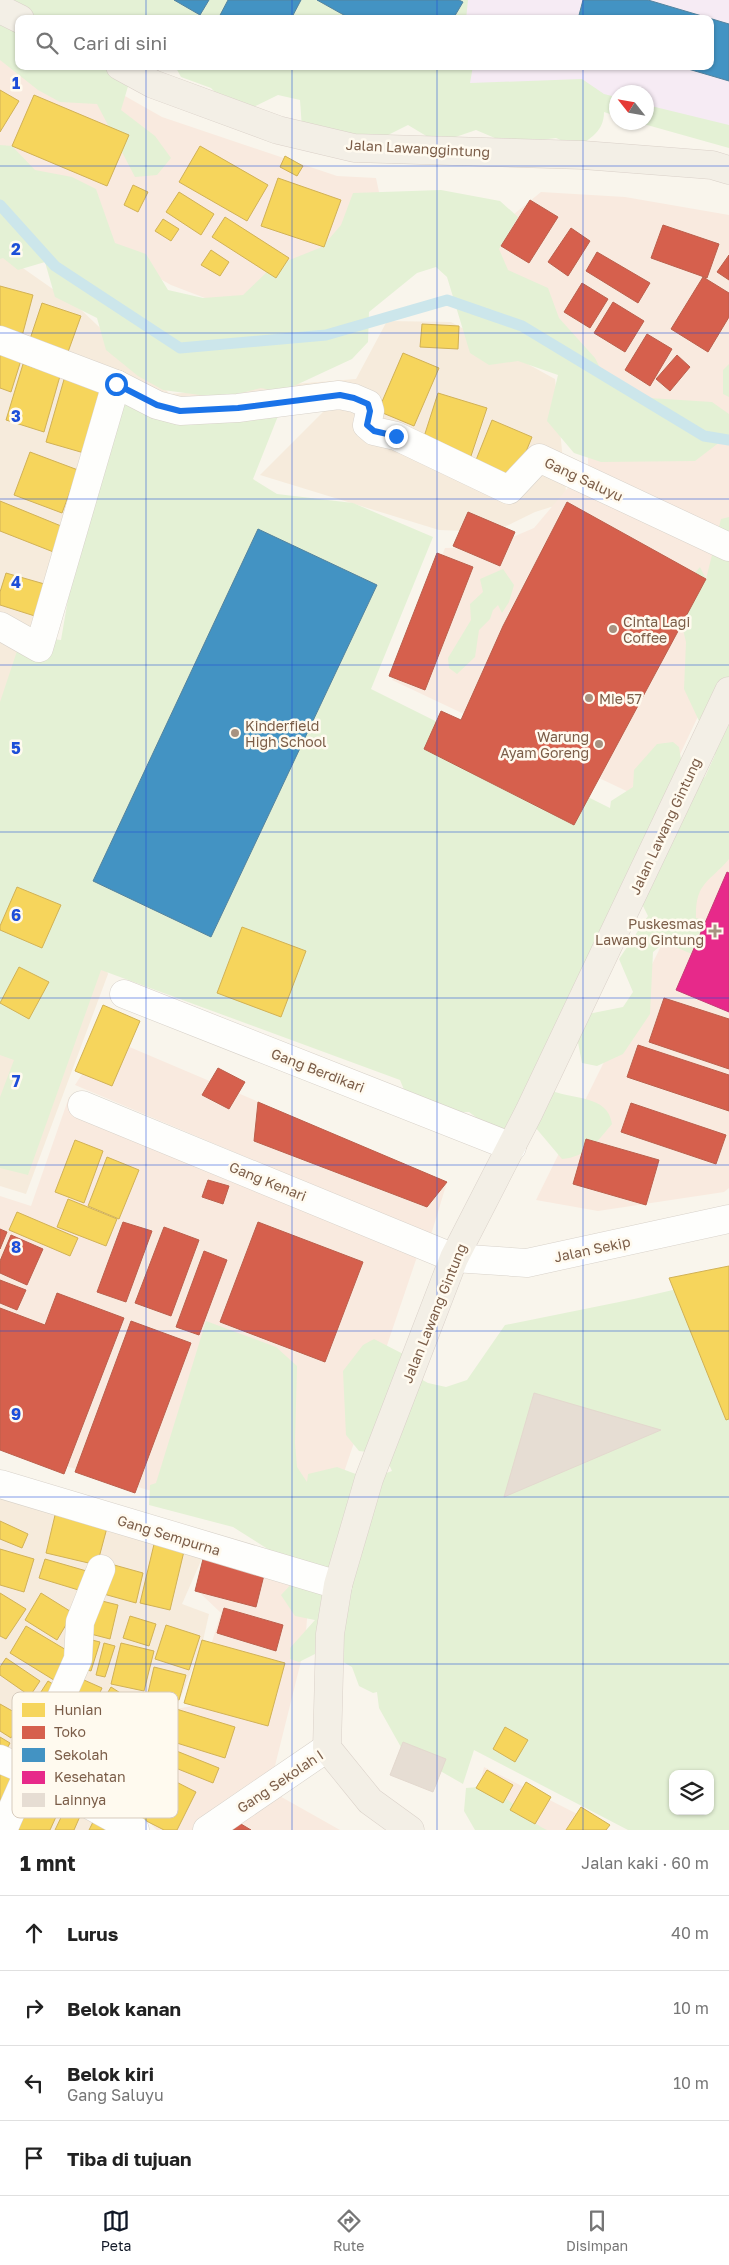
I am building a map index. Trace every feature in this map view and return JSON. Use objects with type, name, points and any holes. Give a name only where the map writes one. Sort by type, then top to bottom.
[{"type":"main road","points":[[0,9],[15,16]]},
{"type":"main road","name":"Jalan Lawanggintung","points":[[127,70],[153,84],[269,127],[354,148],[583,155],[712,165],[729,170]]},
{"type":"main road","name":"Jalan Lawang Gintung","points":[[328,1748],[330,1634],[338,1585],[369,1479],[454,1258],[512,1147],[729,691]]},
{"type":"main road","points":[[328,1748],[370,1801],[410,1830]]},
{"type":"street","points":[[0,340],[116,384],[39,648],[0,626]]},
{"type":"street","name":"Gang Saluyu","points":[[116,384],[157,405],[180,411],[238,408],[340,395],[354,398],[368,404],[370,411],[367,425],[374,431],[396,436],[509,490],[539,458],[729,547]]},
{"type":"street","name":"Gang Berdikari","points":[[124,994],[512,1147]]},
{"type":"street","name":"Gang Kenari","points":[[82,1105],[454,1258]]},
{"type":"street","name":"Jalan Sekip","points":[[454,1258],[527,1263],[729,1219]]},
{"type":"street","name":"Gang Sempurna","points":[[0,1484],[338,1585]]},
{"type":"street","points":[[63,1692],[78,1659],[80,1622],[101,1569]]},
{"type":"street","name":"Gang Sekolah I","points":[[207,1830],[328,1748]]},
{"type":"street","points":[[0,1759],[12,1764]]},
{"type":"street","points":[[3,1830],[12,1809]]},
{"type":"street","points":[[113,1818],[135,1830]]},
{"type":"shaded area","points":[[460,0],[729,0],[729,139],[654,119],[654,85],[609,85],[609,108],[444,87],[446,70],[714,70],[714,15],[457,15]]},
{"type":"shaded area","points":[[0,20],[15,56],[15,70],[79,70],[162,117],[337,176],[376,178],[383,211],[271,300],[218,303],[171,285],[0,189]]},
{"type":"shaded area","points":[[541,192],[625,197],[729,215],[729,651],[656,805],[392,680],[445,548],[489,547],[534,528],[588,464],[588,367],[520,310],[492,246],[502,224]]},
{"type":"shaded area","points":[[0,252],[77,306],[170,394],[356,379],[387,321],[451,322],[555,379],[567,502],[535,512],[494,532],[439,530],[260,475],[339,396],[255,405],[108,480],[26,684],[108,974],[26,1194],[0,1186]]},
{"type":"shaded area","points":[[729,808],[729,1188],[724,1192],[598,1211],[536,1200]]},
{"type":"shaded area","points":[[106,1037],[447,1182],[431,1235],[75,1085]]},
{"type":"shaded area","points":[[69,1097],[422,1242],[321,1540],[0,1447],[0,1196],[31,1206]]},
{"type":"shaded area","points":[[0,1485],[207,1547],[182,1604],[209,1614],[202,1645],[178,1704],[178,1692],[12,1692],[12,1818],[127,1818],[140,1830],[0,1830]]},
{"type":"shaded area","points":[[218,1547],[311,1567],[305,1645],[269,1790],[340,1830],[157,1830],[145,1818],[178,1818],[178,1709],[192,1706],[221,1613],[200,1593]]},
{"type":"shaded area","points":[[484,1767],[609,1830],[530,1830],[478,1793]]},
{"type":"green space","points":[[0,0],[468,0],[466,15],[15,15],[15,70],[133,70],[121,110],[155,136],[171,158],[157,175],[135,177],[97,104],[60,102],[38,90],[0,60]]},
{"type":"green space","points":[[177,70],[472,70],[470,83],[582,79],[604,94],[609,95],[609,114],[604,112],[602,124],[596,133],[577,147],[556,138],[509,144],[476,130],[438,143],[408,125],[382,138],[302,128],[300,100],[278,95],[237,115],[211,88],[181,77]]},
{"type":"green space","points":[[654,107],[729,125],[729,148],[654,127]]},
{"type":"green space","points":[[0,145],[12,146],[35,170],[72,177],[96,189],[115,243],[146,254],[168,290],[203,298],[243,295],[272,267],[322,247],[341,225],[353,193],[441,190],[500,201],[518,217],[499,249],[508,270],[548,288],[559,318],[595,358],[606,380],[649,398],[712,402],[729,414],[729,435],[695,461],[601,462],[574,453],[547,421],[558,375],[518,361],[489,365],[470,353],[447,277],[436,267],[417,273],[369,312],[368,342],[352,359],[281,392],[261,388],[222,398],[163,390],[138,376],[106,350],[97,318],[55,297],[45,262],[18,270],[3,258],[0,259]]},
{"type":"green space","points":[[729,364],[729,397],[723,394],[723,370]]},
{"type":"green space","points":[[124,397],[185,418],[280,411],[253,479],[277,494],[353,503],[433,537],[371,689],[610,808],[611,801],[633,787],[634,770],[657,744],[673,742],[679,747],[683,772],[696,781],[705,777],[715,755],[684,689],[686,642],[675,596],[700,567],[706,579],[721,519],[729,517],[729,859],[701,890],[696,906],[696,918],[722,926],[729,933],[729,942],[699,957],[673,946],[659,947],[653,952],[650,1014],[623,1054],[597,1066],[582,1063],[575,1027],[588,1014],[623,1007],[633,992],[619,959],[648,916],[642,904],[627,896],[537,1080],[550,1090],[596,1103],[604,1107],[609,1114],[612,1124],[584,1152],[562,1159],[535,1127],[523,1126],[509,1142],[469,1112],[425,1113],[407,1097],[400,1080],[101,970],[28,1175],[0,1168],[0,1097],[14,1060],[0,1055],[0,702],[22,636],[61,640],[90,471]]},
{"type":"green space","points":[[503,569],[514,585],[509,602],[502,613],[498,605],[493,610],[490,619],[479,630],[475,657],[457,674],[449,668],[448,658],[471,620],[470,604],[483,592],[480,579]]},
{"type":"green space","points":[[729,1277],[729,1830],[628,1830],[474,1750],[463,1784],[402,1749],[379,1708],[377,1692],[373,1693],[359,1686],[352,1667],[334,1657],[317,1653],[299,1662],[290,1659],[290,1648],[315,1620],[295,1616],[281,1595],[297,1578],[296,1567],[233,1527],[149,1505],[150,1485],[156,1483],[206,1321],[276,1347],[297,1366],[295,1443],[297,1467],[307,1482],[308,1474],[337,1467],[369,1479],[392,1471],[384,1454],[359,1451],[346,1435],[343,1371],[363,1345],[374,1339],[407,1356],[417,1377],[428,1383],[446,1387],[467,1380],[505,1325],[634,1299]]},
{"type":"green space","points":[[466,1788],[484,1788],[497,1793],[512,1803],[532,1821],[547,1830],[475,1830],[464,1811]]},
{"type":"building: Hunian","points":[[0,90],[19,101],[0,132]]},
{"type":"building: Hunian","points":[[34,95],[129,135],[107,186],[12,146]]},
{"type":"building: Hunian","points":[[200,146],[268,185],[247,221],[179,182]]},
{"type":"building: Hunian","points":[[285,156],[303,166],[297,176],[280,167]]},
{"type":"building: Hunian","points":[[278,178],[341,200],[324,247],[261,226]]},
{"type":"building: Hunian","points":[[133,185],[148,192],[138,212],[124,205]]},
{"type":"building: Hunian","points":[[179,192],[214,214],[201,235],[166,212]]},
{"type":"building: Hunian","points":[[225,217],[289,258],[276,278],[212,237]]},
{"type":"building: Hunian","points":[[163,219],[179,229],[171,241],[155,231]]},
{"type":"building: Hunian","points":[[211,250],[229,262],[220,276],[201,265]]},
{"type":"building: Hunian","points":[[0,286],[33,295],[21,340],[0,334]]},
{"type":"building: Hunian","points":[[42,303],[81,316],[68,352],[30,339]]},
{"type":"building: Hunian","points":[[422,324],[459,326],[458,349],[420,347]]},
{"type":"building: Hunian","points":[[0,349],[22,357],[11,392],[0,388]]},
{"type":"building: Hunian","points":[[403,353],[439,368],[414,426],[378,411]]},
{"type":"building: Hunian","points":[[23,364],[60,376],[44,432],[6,420]]},
{"type":"building: Hunian","points":[[65,376],[110,389],[91,455],[46,442]]},
{"type":"building: Hunian","points":[[438,393],[487,408],[470,459],[422,443]]},
{"type":"building: Hunian","points":[[492,420],[532,437],[514,481],[474,465]]},
{"type":"building: Hunian","points":[[30,452],[78,470],[62,513],[14,495]]},
{"type":"building: Hunian","points":[[0,501],[66,528],[56,553],[0,531]]},
{"type":"building: Hunian","points":[[6,573],[48,585],[38,617],[0,605],[0,592]]},
{"type":"building: Hunian","points":[[17,887],[61,905],[42,948],[0,930]]},
{"type":"building: Hunian","points":[[242,927],[306,951],[281,1017],[217,993]]},
{"type":"building: Hunian","points":[[19,967],[49,982],[29,1019],[0,1003]]},
{"type":"building: Hunian","points":[[103,1005],[140,1021],[112,1086],[75,1071]]},
{"type":"building: Hunian","points":[[75,1140],[103,1151],[84,1203],[55,1192]]},
{"type":"building: Hunian","points":[[107,1157],[139,1170],[119,1219],[88,1206]]},
{"type":"building: Hunian","points":[[68,1199],[117,1219],[106,1246],[57,1227]]},
{"type":"building: Hunian","points":[[17,1212],[78,1238],[70,1256],[9,1230]]},
{"type":"building: Hunian","points":[[729,1266],[729,1419],[726,1420],[669,1278]]},
{"type":"building: Hunian","points":[[56,1511],[108,1524],[97,1565],[46,1553]]},
{"type":"building: Hunian","points":[[0,1521],[28,1534],[22,1548],[0,1539]]},
{"type":"building: Hunian","points":[[155,1540],[185,1547],[170,1610],[140,1603]]},
{"type":"building: Hunian","points":[[0,1549],[34,1559],[24,1592],[0,1585]]},
{"type":"building: Hunian","points":[[45,1559],[90,1572],[85,1592],[39,1578]]},
{"type":"building: Hunian","points":[[107,1563],[143,1573],[136,1603],[100,1593]]},
{"type":"building: Hunian","points":[[0,1593],[26,1609],[6,1639],[0,1636]]},
{"type":"building: Hunian","points":[[41,1593],[73,1613],[57,1640],[25,1620]]},
{"type":"building: Hunian","points":[[90,1598],[118,1605],[110,1639],[83,1632]]},
{"type":"building: Hunian","points":[[130,1616],[156,1624],[149,1646],[123,1638]]},
{"type":"building: Hunian","points":[[166,1625],[200,1636],[189,1670],[155,1659]]},
{"type":"building: Hunian","points":[[26,1626],[73,1654],[57,1682],[10,1653]]},
{"type":"building: Hunian","points":[[88,1639],[100,1642],[91,1671],[80,1668]]},
{"type":"building: Hunian","points":[[202,1640],[285,1663],[268,1726],[184,1703]]},
{"type":"building: Hunian","points":[[104,1643],[115,1646],[105,1677],[96,1675]]},
{"type":"building: Hunian","points":[[121,1643],[154,1651],[144,1691],[111,1684]]},
{"type":"building: Hunian","points":[[6,1658],[40,1681],[33,1692],[24,1692],[0,1675],[0,1667]]},
{"type":"building: Hunian","points":[[154,1667],[186,1675],[179,1700],[178,1692],[148,1692]]},
{"type":"building: Hunian","points":[[75,1676],[102,1688],[100,1692],[67,1692]]},
{"type":"building: Hunian","points":[[48,1681],[61,1689],[59,1692],[41,1692]]},
{"type":"building: Hunian","points":[[111,1687],[119,1692],[108,1692]]},
{"type":"building: Hunian","points":[[0,1704],[12,1711],[12,1736],[11,1738],[0,1731]]},
{"type":"building: Hunian","points":[[178,1710],[235,1727],[225,1758],[178,1743]]},
{"type":"building: Hunian","points":[[505,1727],[528,1740],[515,1762],[493,1749]]},
{"type":"building: Hunian","points":[[0,1737],[10,1743],[4,1754],[0,1752]]},
{"type":"building: Hunian","points":[[178,1752],[219,1768],[213,1783],[178,1769]]},
{"type":"building: Hunian","points":[[0,1769],[12,1774],[12,1796],[0,1824]]},
{"type":"building: Hunian","points":[[487,1770],[513,1785],[503,1803],[476,1788]]},
{"type":"building: Hunian","points":[[526,1782],[551,1797],[535,1824],[510,1810]]},
{"type":"building: Hunian","points":[[178,1783],[196,1792],[177,1830],[164,1830],[141,1818],[178,1818]]},
{"type":"building: Hunian","points":[[581,1807],[610,1825],[606,1830],[566,1830]]},
{"type":"building: Hunian","points":[[13,1818],[55,1818],[50,1830],[8,1830]]},
{"type":"building: Hunian","points":[[61,1818],[79,1818],[74,1830],[55,1830]]},
{"type":"building: Hunian","points":[[95,1818],[100,1818],[122,1830],[89,1830]]},
{"type":"building: Toko","points":[[530,200],[558,217],[529,263],[501,246]]},
{"type":"building: Toko","points":[[663,225],[719,244],[707,278],[651,258]]},
{"type":"building: Toko","points":[[571,228],[590,241],[568,276],[548,262]]},
{"type":"building: Toko","points":[[597,252],[650,283],[638,303],[586,271]]},
{"type":"building: Toko","points":[[729,255],[729,280],[717,272]]},
{"type":"building: Toko","points":[[703,277],[729,293],[729,317],[708,352],[671,329]]},
{"type":"building: Toko","points":[[582,283],[608,299],[590,328],[564,312]]},
{"type":"building: Toko","points":[[613,302],[644,321],[625,352],[594,333]]},
{"type":"building: Toko","points":[[647,334],[672,349],[650,386],[625,370]]},
{"type":"building: Toko","points":[[677,355],[690,367],[670,391],[656,379]]},
{"type":"building: Toko","points":[[567,502],[706,579],[574,825],[424,749],[441,711],[461,720],[503,626]]},
{"type":"building: Toko","points":[[468,512],[515,532],[500,566],[453,546]]},
{"type":"building: Toko","points":[[437,553],[473,567],[425,690],[389,676]]},
{"type":"building: Toko","points":[[664,998],[729,1019],[729,1069],[649,1042]]},
{"type":"building: Toko","points":[[638,1045],[729,1075],[729,1111],[627,1077]]},
{"type":"building: Toko","points":[[218,1068],[245,1082],[229,1109],[202,1095]]},
{"type":"building: Toko","points":[[258,1102],[447,1182],[427,1207],[254,1141]]},
{"type":"building: Toko","points":[[631,1103],[726,1135],[716,1164],[621,1132]]},
{"type":"building: Toko","points":[[586,1139],[659,1160],[646,1205],[573,1184]]},
{"type":"building: Toko","points":[[208,1180],[229,1186],[223,1204],[202,1197]]},
{"type":"building: Toko","points":[[123,1222],[152,1231],[126,1302],[97,1292]]},
{"type":"building: Toko","points":[[258,1222],[363,1262],[325,1362],[220,1322]]},
{"type":"building: Toko","points":[[164,1227],[199,1240],[171,1316],[135,1303]]},
{"type":"building: Toko","points":[[0,1229],[7,1232],[0,1249]]},
{"type":"building: Toko","points":[[11,1235],[43,1249],[27,1285],[0,1273],[0,1261]]},
{"type":"building: Toko","points":[[204,1251],[227,1260],[199,1335],[176,1327]]},
{"type":"building: Toko","points":[[0,1280],[26,1290],[17,1310],[0,1303]]},
{"type":"building: Toko","points":[[57,1293],[124,1318],[64,1474],[0,1450],[0,1308],[45,1325]]},
{"type":"building: Toko","points":[[131,1321],[191,1343],[135,1493],[75,1472]]},
{"type":"building: Toko","points":[[205,1551],[266,1567],[256,1607],[195,1591]]},
{"type":"building: Toko","points":[[224,1608],[283,1625],[276,1651],[217,1633]]},
{"type":"building: Toko","points":[[236,1821],[251,1830],[231,1830]]},
{"type":"building: Sekolah","points":[[174,0],[209,0],[200,15]]},
{"type":"building: Sekolah","points":[[228,0],[301,0],[293,15],[220,15]]},
{"type":"building: Sekolah","points":[[317,0],[459,0],[463,2],[455,15],[344,15]]},
{"type":"building: Sekolah","points":[[583,0],[648,0],[699,15],[579,15]]},
{"type":"building: Sekolah","points":[[714,20],[729,24],[729,81],[692,70],[714,70]]},
{"type":"building: Sekolah","name":"Kinderfield High School","points":[[258,529],[377,585],[211,937],[93,881]]},
{"type":"building: Kesehatan","name":"Puskesmas Lawang Gintung","points":[[727,872],[729,873],[729,1012],[676,990]]},
{"type":"building: Lainnya","points":[[534,1393],[661,1430],[504,1497]]},
{"type":"building: Lainnya","points":[[403,1742],[446,1759],[433,1792],[390,1775]]},
{"type":"waterway","points":[[0,205],[55,266],[180,348],[326,335],[447,300],[522,326],[704,436],[729,440]]},
{"type":"place","name":"Cinta Lagi Coffee","points":[[613,629]]},
{"type":"place","name":"Mie 57","points":[[589,698]]},
{"type":"place","name":"Kinderfield High School","points":[[235,733]]},
{"type":"place","name":"Warung Ayam Goreng","points":[[599,744]]},
{"type":"place","name":"Puskesmas Lawang Gintung","points":[[715,931]]},
{"type":"route","points":[[116,384],[157,405],[180,411],[238,408],[340,395],[368,404],[370,411],[367,425],[374,431],[396,436]]}]
